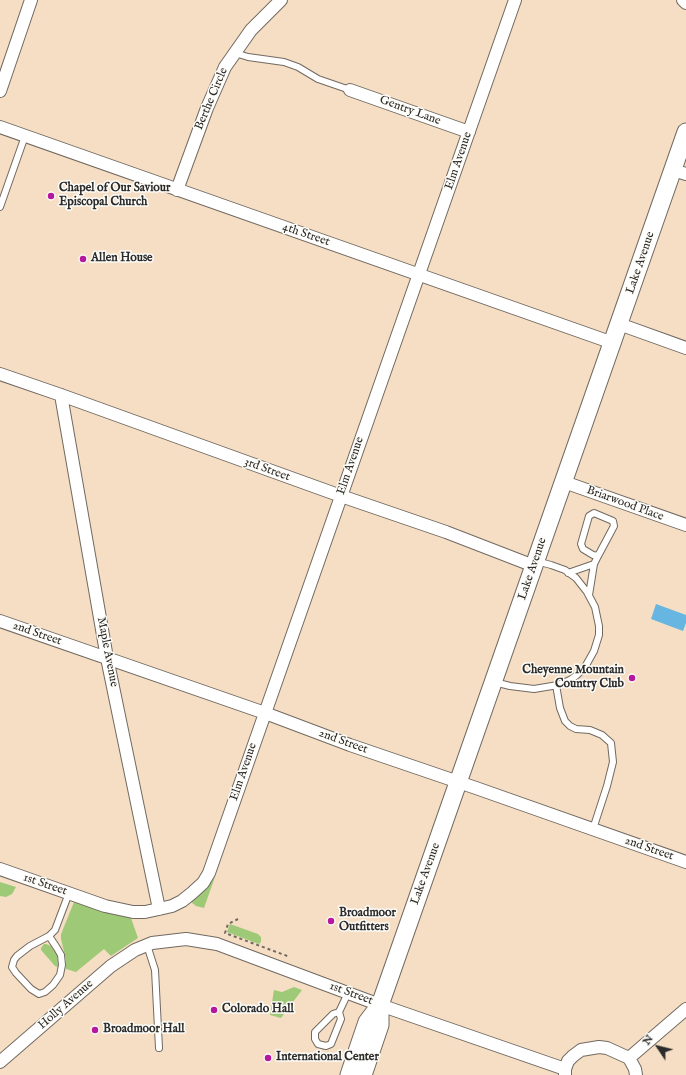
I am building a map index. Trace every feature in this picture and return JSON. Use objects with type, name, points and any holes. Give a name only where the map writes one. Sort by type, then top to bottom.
[{"type":"main road","name":"Lake Avenue","points":[[363,1075],[380,1025],[380,1005],[619,324],[679,172],[686,132]]},
{"type":"main road","name":"Lake Avenue","points":[[349,1075],[366,1022],[380,1005]]},
{"type":"street","points":[[0,91],[31,0]]},
{"type":"street","name":"Berthe Circle","points":[[178,190],[215,86],[225,67],[234,52],[251,30],[282,0]]},
{"type":"street","name":"Elm Avenue","points":[[159,909],[172,906],[192,893],[203,883],[209,873],[515,0]]},
{"type":"street","points":[[683,0],[686,3]]},
{"type":"street","name":"Gentry Lane","points":[[350,90],[469,132]]},
{"type":"street","name":"4th Street","points":[[0,127],[613,343]]},
{"type":"street","points":[[619,324],[686,348]]},
{"type":"street","name":"3rd Street","points":[[0,374],[61,394],[341,496],[535,563]]},
{"type":"street","name":"Maple Avenue","points":[[61,394],[107,658],[159,909]]},
{"type":"street","name":"Briarwood Place","points":[[564,482],[686,526]]},
{"type":"street","name":"2nd Street","points":[[0,621],[265,712],[350,745],[686,862]]},
{"type":"street","name":"1st Street","points":[[0,869],[121,910],[139,912],[159,909]]},
{"type":"street","name":"1st Street","points":[[135,950],[162,941],[186,939],[212,943],[565,1072]]},
{"type":"street","name":"Holly Avenue","points":[[0,1062],[111,966],[135,950]]},
{"type":"street","points":[[629,1058],[686,1008]]},
{"type":"street","points":[[565,1072],[568,1061],[581,1050],[589,1048],[607,1048],[629,1058],[636,1075]]},
{"type":"lane","points":[[234,52],[248,57],[284,62],[298,67],[318,79],[350,90]]},
{"type":"lane","points":[[0,207],[25,136]]},
{"type":"lane","points":[[589,595],[594,564],[614,526],[613,520],[594,513],[589,516],[580,544],[583,549],[593,555],[598,556]]},
{"type":"lane","points":[[494,682],[534,689],[556,686],[577,675],[585,667],[594,651],[599,635],[599,626],[595,607],[589,595],[576,578],[568,572],[551,564],[535,563]]},
{"type":"lane","points":[[568,572],[594,564]]},
{"type":"lane","points":[[556,686],[560,708],[565,721],[576,729],[590,730],[602,735],[611,743],[613,762],[593,829]]},
{"type":"lane","points":[[49,936],[61,955],[62,965],[60,975],[53,985],[45,992],[38,994],[31,989],[16,973],[12,967],[14,960],[30,946],[49,936],[54,930],[69,893]]},
{"type":"lane","points":[[147,946],[155,970],[159,1048]]},
{"type":"lane","points":[[339,1012],[332,1014],[315,1032],[315,1039],[318,1044],[326,1046],[331,1044],[340,1019],[339,1012],[348,993]]},
{"type":"path","points":[[238,919],[228,924],[225,933],[290,957]]},
{"type":"green space","points":[[215,877],[204,908],[196,906],[191,902],[209,885]]},
{"type":"green space","points":[[0,882],[16,887],[12,894],[6,897],[0,896]]},
{"type":"green space","points":[[74,902],[108,913],[131,918],[138,938],[111,956],[104,949],[76,972],[66,969],[66,960],[61,934]]},
{"type":"green space","points":[[230,924],[258,934],[261,937],[261,942],[259,944],[227,932]]},
{"type":"green space","points":[[44,944],[51,946],[57,955],[58,967],[55,966],[41,950]]},
{"type":"green space","points":[[294,987],[302,990],[281,1018],[270,1015],[274,990],[282,992]]},
{"type":"water","points":[[656,604],[686,615],[686,623],[683,631],[651,619]]},
{"type":"place","name":"Chapel of Our Saviour Episcopal Church","points":[[51,196]]},
{"type":"place","name":"Allen House","points":[[83,259]]},
{"type":"place","name":"Cheyenne Mountain Country Club","points":[[632,678]]},
{"type":"place","name":"Broadmoor Outfitters","points":[[331,921]]},
{"type":"place","name":"Colorado Hall","points":[[214,1010]]},
{"type":"place","name":"Broadmoor Hall","points":[[95,1030]]},
{"type":"place","name":"International Center","points":[[268,1058]]}]
